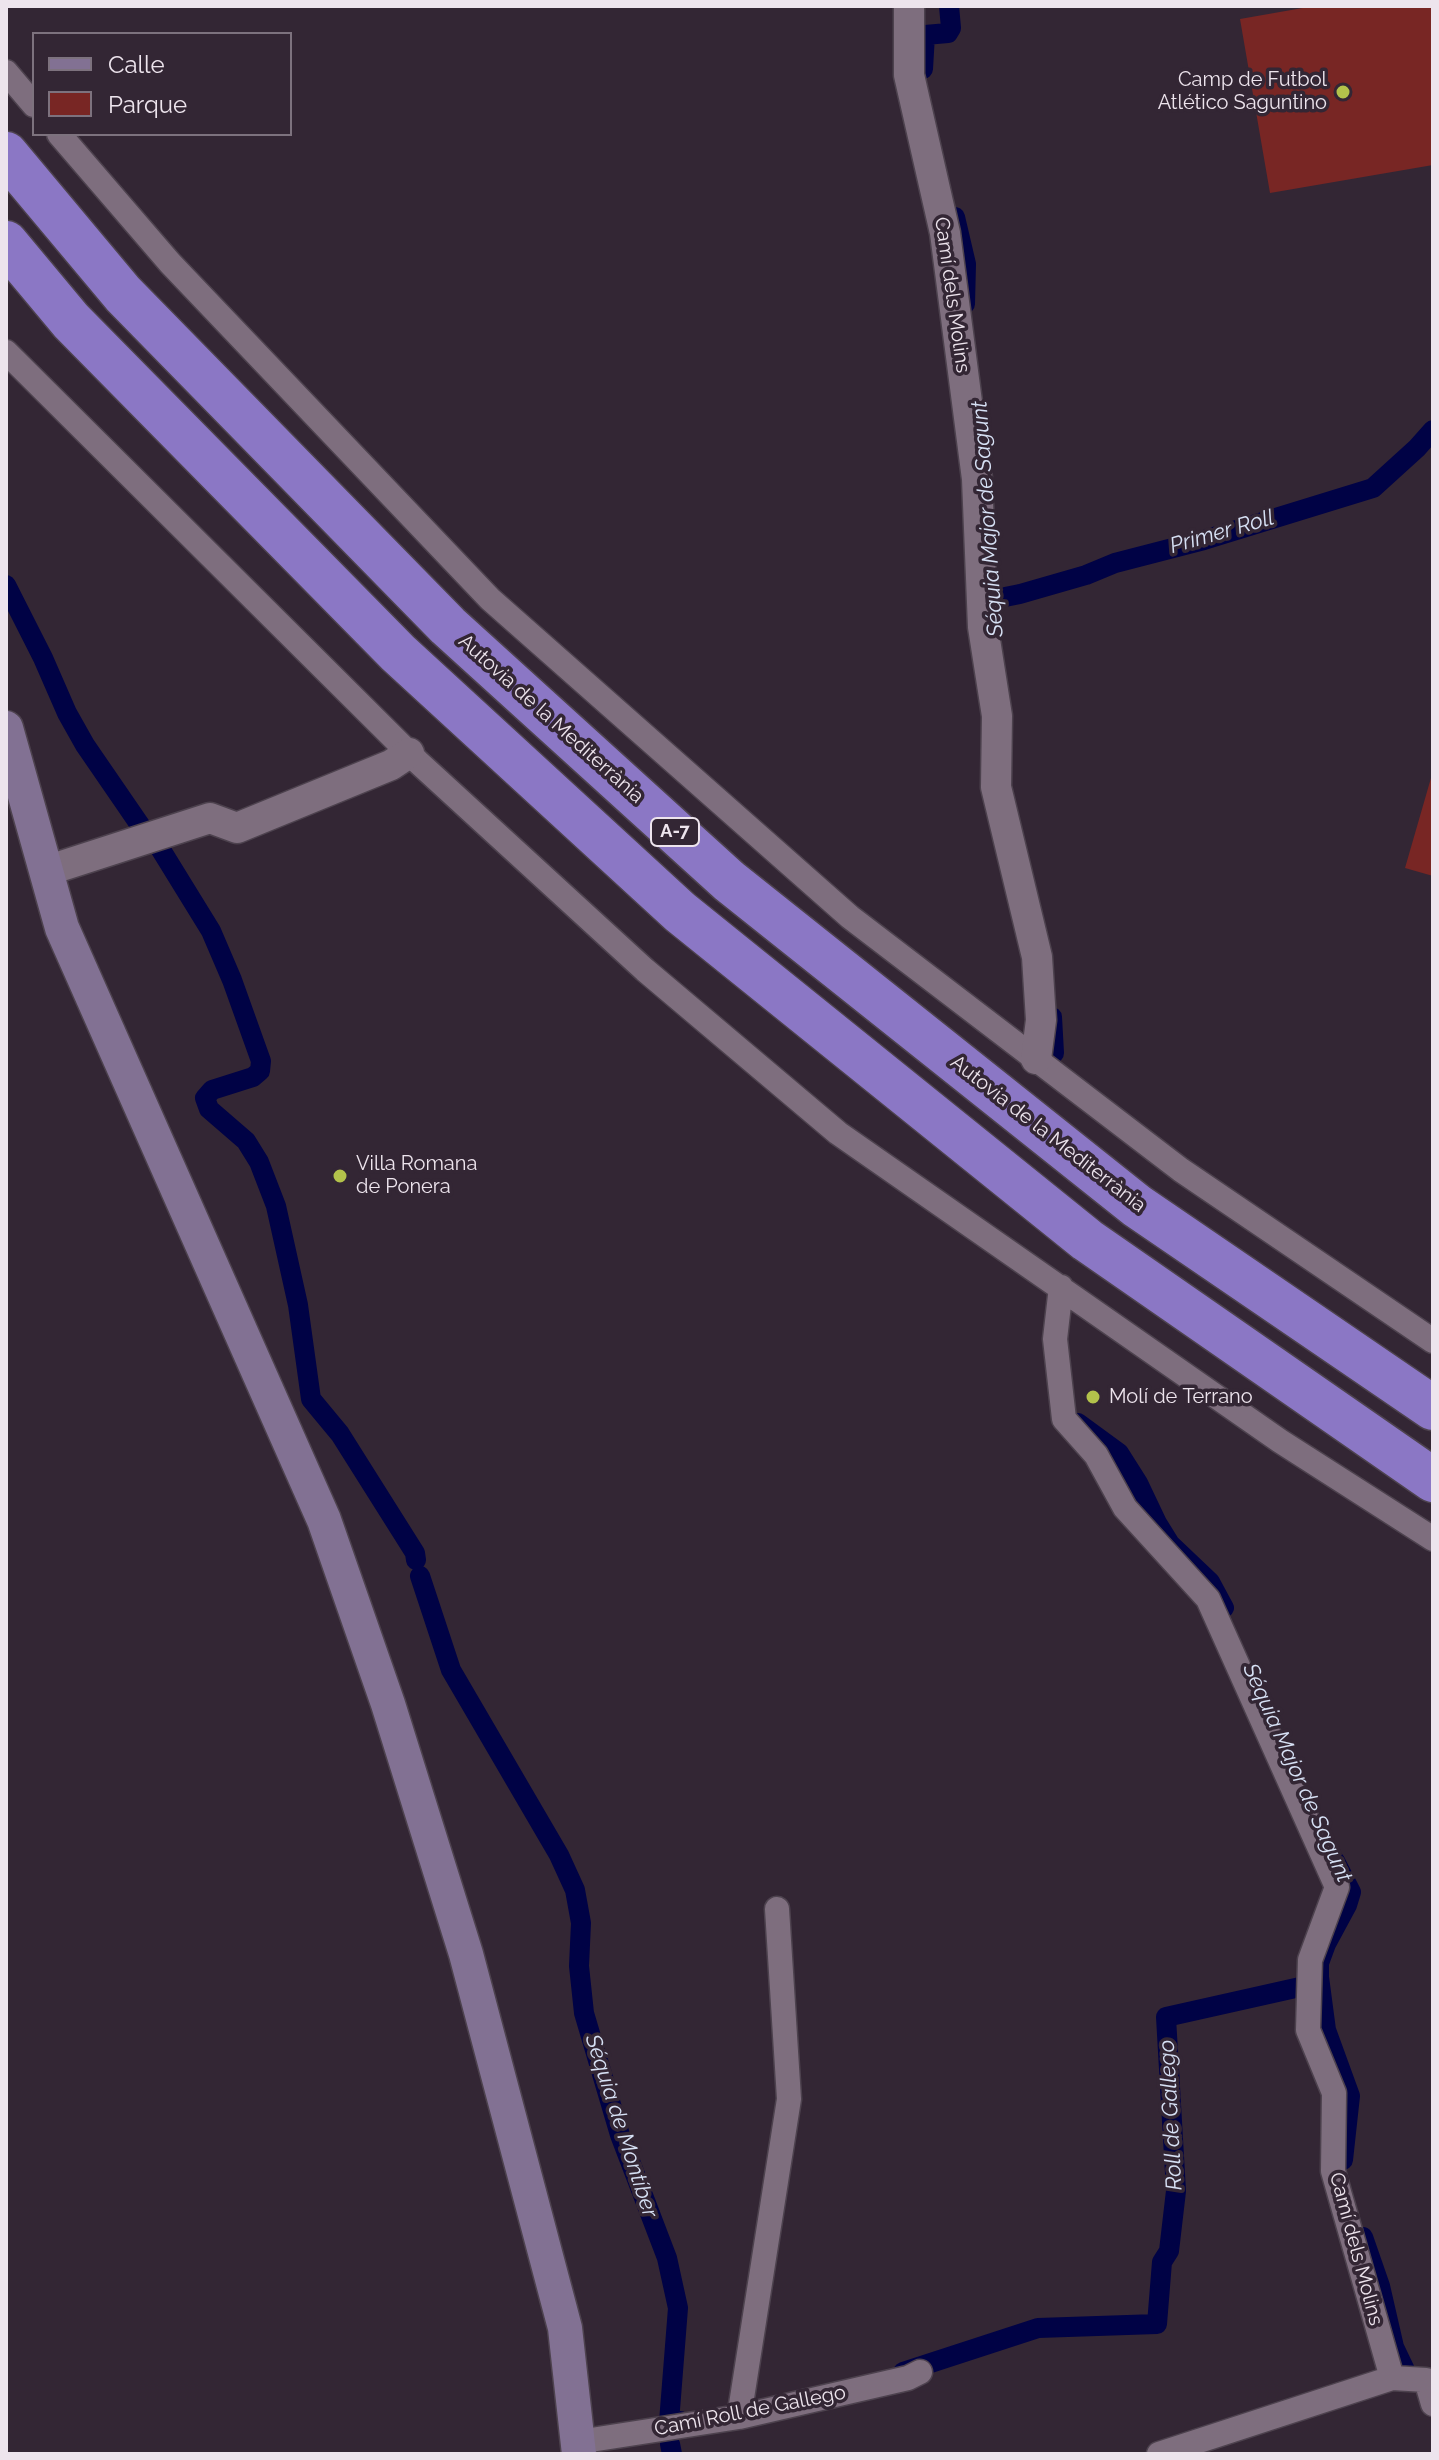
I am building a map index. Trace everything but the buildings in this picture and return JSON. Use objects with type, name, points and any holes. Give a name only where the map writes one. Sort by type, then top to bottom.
[{"type":"highway","name":"Autovia de la Mediterrània","points":[[6,154],[123,294],[448,626],[729,881],[1137,1206],[1433,1408]]},
{"type":"highway","name":"A-7","points":[[6,243],[71,321],[398,653],[680,912],[1087,1240],[1433,1480]]},
{"type":"main road","points":[[6,728],[62,928],[324,1520],[388,1704],[466,1954],[565,2328],[578,2448]]},
{"type":"street","name":"Camí dels Molins","points":[[909,6],[909,75],[945,233],[977,479],[983,627],[997,716],[996,787],[1037,957],[1041,1020],[1036,1059]]},
{"type":"street","points":[[6,72],[32,103]]},
{"type":"street","points":[[61,136],[170,263],[490,599],[850,917],[1181,1170],[1433,1341]]},
{"type":"street","points":[[6,352],[409,753],[645,970],[838,1133],[1280,1441],[1433,1539]]},
{"type":"street","points":[[46,871],[210,818],[237,828],[391,765],[409,753]]},
{"type":"street","name":"Camí dels Molins","points":[[1061,1287],[1055,1339],[1064,1419],[1096,1455],[1125,1508],[1208,1599],[1337,1887],[1310,1960],[1308,2030],[1334,2093],[1333,2171],[1392,2378]]},
{"type":"street","points":[[739,2417],[789,2099],[777,1909]]},
{"type":"street","name":"Camí Roll de Gallego","points":[[578,2448],[739,2417],[908,2378],[920,2372]]},
{"type":"street","points":[[1159,2454],[1392,2378],[1426,2380],[1433,2404]]},
{"type":"green space","name":"Camp de Futbol Atlético Saguntino","points":[[1314,6],[1433,6],[1433,165],[1270,193],[1240,19]]},
{"type":"green space","points":[[1433,771],[1433,876],[1405,868]]},
{"type":"waterway","name":"Séquia Major de Sagunt","points":[[923,69],[925,35],[948,33],[951,28],[949,6]]},
{"type":"waterway","name":"Séquia Major de Sagunt","points":[[955,217],[966,264],[965,304]]},
{"type":"waterway","name":"Primer Roll","points":[[990,600],[1086,575],[1115,563],[1204,540],[1373,488],[1433,430]]},
{"type":"waterway","name":"Séquia de Montíber","points":[[6,585],[67,713],[85,745],[142,828]]},
{"type":"waterway","name":"Séquia de Montíber","points":[[158,845],[211,931],[261,1061],[260,1071],[253,1077],[212,1090],[205,1098],[209,1109],[246,1141],[259,1162],[276,1206],[298,1305],[311,1399],[340,1434],[415,1553],[416,1560]]},
{"type":"waterway","name":"Séquia Major de Sagunt","points":[[1052,1017],[1054,1053]]},
{"type":"waterway","name":"Séquia Major de Sagunt","points":[[1078,1423],[1119,1453],[1170,1544],[1210,1582],[1224,1608]]},
{"type":"waterway","name":"Séquia de Montíber","points":[[420,1576],[451,1670],[559,1855],[575,1890],[581,1923],[579,1966],[584,2013],[620,2135],[667,2258],[678,2308],[669,2422],[680,2421]]},
{"type":"waterway","name":"Séquia Major de Sagunt","points":[[1335,1861],[1351,1892],[1326,1944],[1319,1963],[1319,1977],[1326,2030],[1350,2096],[1343,2160]]},
{"type":"waterway","name":"Roll de Gallego","points":[[903,2372],[1038,2328],[1157,2324],[1162,2262],[1169,2251],[1176,2191],[1166,2017],[1300,1987]]},
{"type":"waterway","name":"Séquia Major de Sagunt","points":[[1363,2237],[1380,2286],[1394,2347],[1405,2370]]},
{"type":"waterway","name":"Séquia de Montíber","points":[[670,2444],[672,2454]]},
{"type":"place","name":"Camp de Futbol Atlético Saguntino","points":[[1343,92]]},
{"type":"place","name":"Villa Romana de Ponera","points":[[340,1176]]},
{"type":"place","name":"Molí de Terrano","points":[[1093,1397]]}]
